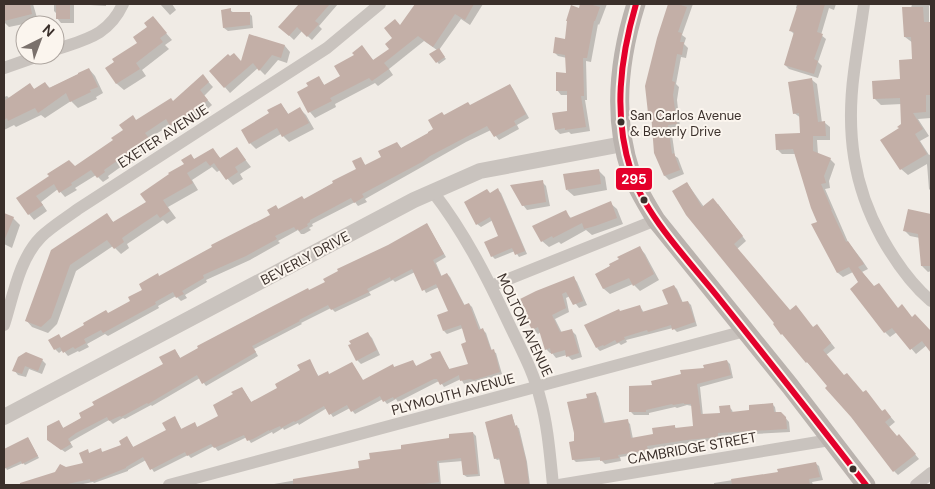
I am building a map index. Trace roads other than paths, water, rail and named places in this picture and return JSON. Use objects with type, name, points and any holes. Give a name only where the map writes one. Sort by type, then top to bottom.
[{"type":"main road","points":[[636,4],[628,30],[619,85],[619,116],[623,144],[631,174],[656,220],[790,386],[866,485]]},
{"type":"street","points":[[65,46],[100,33],[118,15],[122,4]]},
{"type":"street","name":"EXETER AVENUE","points":[[4,325],[22,269],[29,252],[40,237],[78,209],[328,48],[380,4]]},
{"type":"street","points":[[864,4],[854,73],[851,123],[853,155],[858,180],[870,216],[894,260],[931,301]]},
{"type":"street","name":"BEVERLY DRIVE","points":[[4,417],[414,200],[480,171],[623,144]]},
{"type":"street","name":"MOLTON AVENUE","points":[[433,192],[449,213],[491,286],[532,371],[545,419],[553,485]]},
{"type":"street","points":[[491,286],[656,220]]},
{"type":"street","name":"PLYMOUTH AVENUE","points":[[169,485],[745,331]]},
{"type":"street","name":"CAMBRIDGE STREET","points":[[559,485],[830,440]]},
{"type":"street","points":[[916,485],[931,473]]},
{"type":"place","name":"San Carlos Avenue & Beverly Drive","points":[[621,122]]}]
